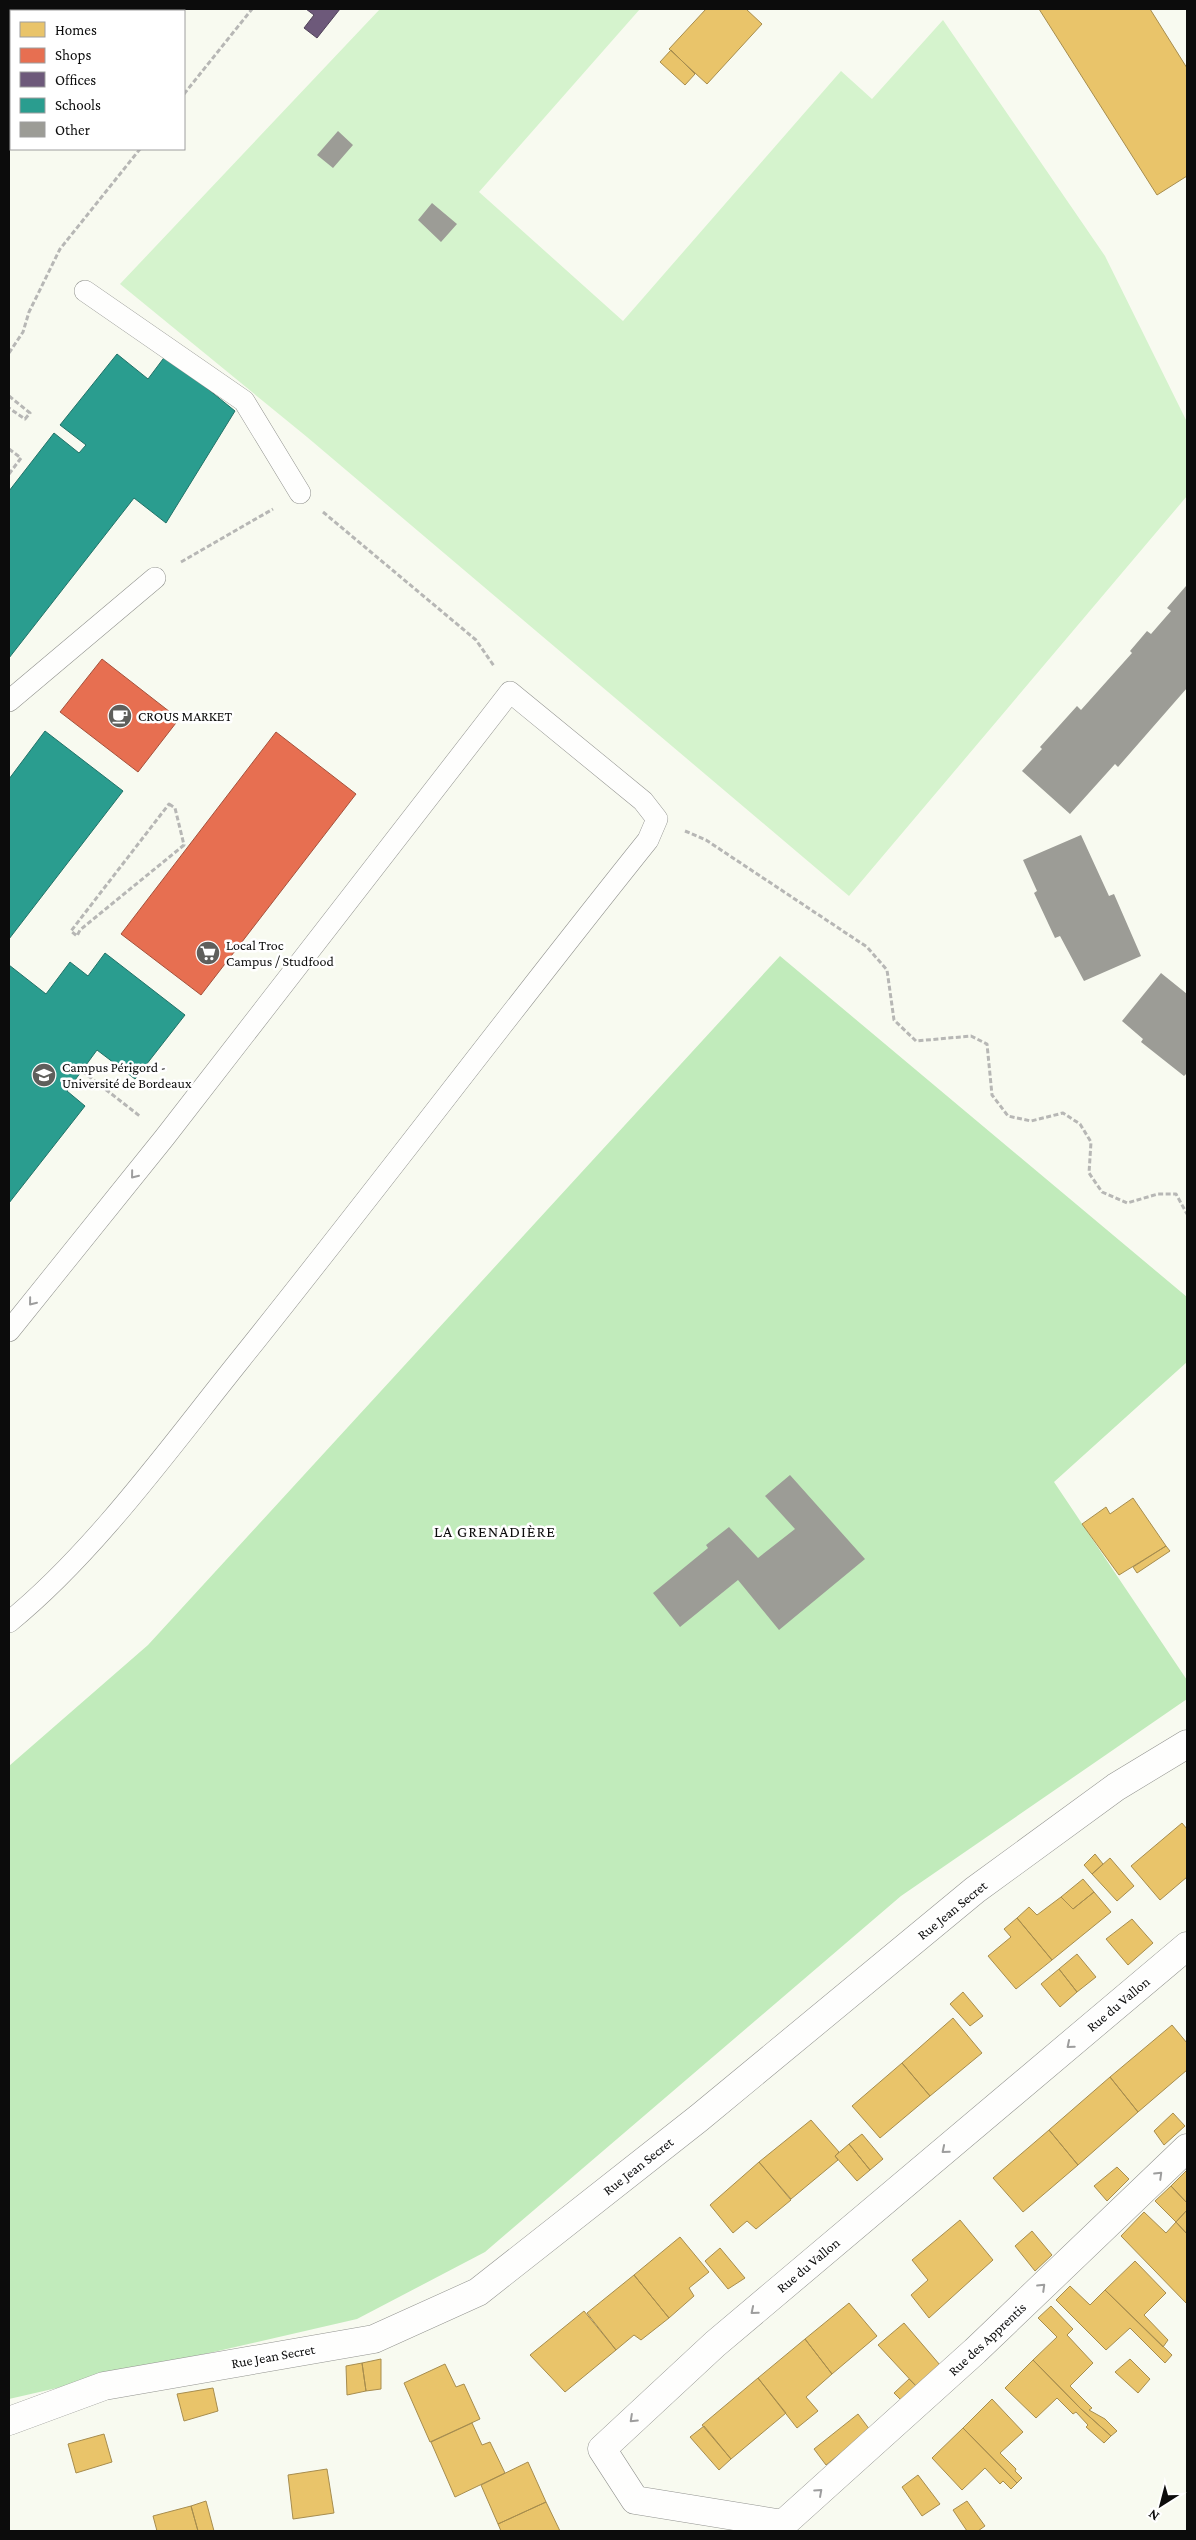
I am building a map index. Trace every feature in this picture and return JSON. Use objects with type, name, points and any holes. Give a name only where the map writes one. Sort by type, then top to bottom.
[{"type":"street","name":"Rue Jean Secret","points":[[9,2420],[104,2386],[374,2338],[478,2292],[698,2118],[975,1890],[1116,1787],[1187,1744]]},
{"type":"street","name":"Rue du Vallon","points":[[784,2528],[635,2500],[602,2448],[715,2344],[1187,1946]]},
{"type":"street","name":"Rue des Apprentis","points":[[784,2528],[975,2351],[1187,2148]]},
{"type":"lane","points":[[85,291],[244,401],[300,493]]},
{"type":"lane","points":[[9,701],[155,578]]},
{"type":"lane","points":[[9,1332],[164,1137],[510,692],[644,801],[657,819],[648,840],[321,1260],[160,1460],[92,1540],[30,1605],[9,1622]]},
{"type":"path","points":[[185,93],[252,9]]},
{"type":"path","points":[[9,353],[23,332],[29,312],[60,248],[139,150]]},
{"type":"path","points":[[9,396],[30,413],[25,419],[9,408]]},
{"type":"path","points":[[9,449],[21,458],[9,474]]},
{"type":"path","points":[[155,578],[300,493],[476,640],[510,692]]},
{"type":"path","points":[[169,804],[175,808],[184,845],[80,930],[77,936],[71,931],[169,804]]},
{"type":"path","points":[[706,840],[867,947],[886,970],[894,1020],[916,1042],[971,1036],[987,1044],[992,1095],[1008,1116],[1030,1121],[1063,1113],[1080,1124],[1091,1142],[1089,1173],[1102,1192],[1126,1203],[1158,1194],[1176,1194],[1187,1214]]},
{"type":"path","points":[[82,1071],[130,1109]]},
{"type":"green space","points":[[9,9],[80,9],[10,10],[9,101]]},
{"type":"green space","points":[[380,9],[640,9],[479,192],[623,321],[841,71],[872,99],[943,20],[1105,256],[1187,422],[1187,496],[849,896],[307,437],[120,284]]},
{"type":"green space","points":[[780,956],[1187,1297],[1187,1362],[1054,1482],[1187,1680],[1187,1699],[901,1896],[485,2252],[357,2319],[9,2399],[9,1766],[148,1645]]},
{"type":"building: Homes","points":[[706,9],[746,9],[762,24],[707,84],[669,49]]},
{"type":"building: Homes","points":[[1039,9],[1150,9],[1187,68],[1187,176],[1157,195]]},
{"type":"building: Homes","points":[[671,50],[695,74],[685,85],[660,62]]},
{"type":"building: Homes","points":[[1133,1498],[1166,1546],[1119,1575],[1082,1524],[1106,1507],[1110,1514]]},
{"type":"building: Homes","points":[[1166,1546],[1170,1551],[1137,1573],[1133,1567]]},
{"type":"building: Homes","points":[[1182,1823],[1187,1829],[1187,1877],[1160,1900],[1131,1866]]},
{"type":"building: Homes","points":[[1095,1854],[1103,1864],[1092,1874],[1084,1865]]},
{"type":"building: Homes","points":[[1110,1858],[1134,1886],[1117,1901],[1092,1874]]},
{"type":"building: Homes","points":[[1083,1879],[1094,1892],[1073,1909],[1061,1897]]},
{"type":"building: Homes","points":[[1094,1892],[1111,1912],[1052,1960],[1017,1918],[1029,1907],[1037,1915],[1061,1897],[1073,1909]]},
{"type":"building: Homes","points":[[1017,1918],[1052,1960],[1016,1989],[988,1956],[1011,1937],[1004,1929]]},
{"type":"building: Homes","points":[[1132,1919],[1153,1943],[1128,1965],[1106,1939]]},
{"type":"building: Homes","points":[[1077,1954],[1096,1977],[1077,1992],[1059,1969]]},
{"type":"building: Homes","points":[[1059,1969],[1077,1992],[1060,2007],[1041,1984]]},
{"type":"building: Homes","points":[[963,1992],[983,2016],[970,2026],[950,2004]]},
{"type":"building: Homes","points":[[953,2018],[982,2053],[930,2096],[902,2063]]},
{"type":"building: Homes","points":[[1172,2025],[1187,2043],[1187,2070],[1138,2112],[1110,2077]]},
{"type":"building: Homes","points":[[902,2063],[930,2096],[880,2138],[852,2106]]},
{"type":"building: Homes","points":[[1110,2077],[1138,2112],[1078,2165],[1049,2130]]},
{"type":"building: Homes","points":[[1173,2113],[1185,2126],[1164,2145],[1154,2131]]},
{"type":"building: Homes","points":[[811,2120],[839,2152],[835,2156],[838,2160],[791,2199],[759,2162]]},
{"type":"building: Homes","points":[[1049,2130],[1078,2165],[1023,2212],[993,2178]]},
{"type":"building: Homes","points":[[862,2134],[883,2159],[870,2170],[849,2144]]},
{"type":"building: Homes","points":[[849,2144],[870,2170],[857,2181],[835,2156]]},
{"type":"building: Homes","points":[[759,2162],[791,2200],[756,2229],[747,2221],[733,2233],[710,2205]]},
{"type":"building: Homes","points":[[1117,2167],[1129,2179],[1107,2201],[1094,2186]]},
{"type":"building: Homes","points":[[1187,2170],[1187,2203],[1171,2186]]},
{"type":"building: Homes","points":[[1171,2186],[1187,2203],[1187,2210],[1176,2222],[1155,2201]]},
{"type":"building: Homes","points":[[1187,2210],[1187,2234],[1176,2222]]},
{"type":"building: Homes","points":[[1144,2212],[1166,2233],[1176,2222],[1187,2234],[1187,2304],[1121,2236]]},
{"type":"building: Homes","points":[[960,2220],[993,2260],[929,2318],[911,2295],[928,2280],[912,2260]]},
{"type":"building: Homes","points":[[1032,2231],[1052,2255],[1035,2271],[1015,2246]]},
{"type":"building: Homes","points":[[680,2237],[709,2272],[689,2288],[694,2296],[669,2318],[634,2275]]},
{"type":"building: Homes","points":[[720,2248],[745,2278],[728,2289],[705,2261]]},
{"type":"building: Homes","points":[[1135,2261],[1166,2293],[1144,2315],[1168,2340],[1163,2347],[1105,2290]]},
{"type":"building: Homes","points":[[634,2275],[669,2318],[641,2340],[634,2335],[616,2350],[587,2313]]},
{"type":"building: Homes","points":[[1070,2286],[1090,2305],[1105,2290],[1172,2355],[1165,2363],[1130,2328],[1106,2350],[1056,2300]]},
{"type":"building: Homes","points":[[849,2303],[877,2336],[832,2374],[805,2339]]},
{"type":"building: Homes","points":[[1051,2306],[1073,2329],[1067,2335],[1093,2363],[1070,2386],[1092,2408],[1089,2410],[1105,2419],[1117,2431],[1111,2436],[1081,2409],[1033,2360],[1057,2337],[1038,2318]]},
{"type":"building: Homes","points":[[584,2311],[616,2350],[565,2392],[530,2355]]},
{"type":"building: Homes","points":[[904,2323],[940,2365],[917,2387],[878,2345]]},
{"type":"building: Homes","points":[[805,2339],[832,2374],[806,2397],[818,2411],[797,2428],[758,2378]]},
{"type":"building: Homes","points":[[381,2359],[381,2389],[366,2391],[362,2363]]},
{"type":"building: Homes","points":[[1130,2359],[1150,2379],[1138,2393],[1115,2372]]},
{"type":"building: Homes","points":[[1033,2360],[1081,2409],[1111,2436],[1104,2443],[1086,2427],[1088,2425],[1076,2412],[1073,2414],[1057,2398],[1036,2418],[1005,2388]]},
{"type":"building: Homes","points":[[362,2363],[366,2391],[347,2395],[346,2366]]},
{"type":"building: Homes","points":[[445,2364],[456,2387],[464,2384],[480,2419],[430,2442],[404,2383]]},
{"type":"building: Homes","points":[[758,2378],[786,2413],[731,2459],[702,2425]]},
{"type":"building: Homes","points":[[909,2379],[917,2387],[902,2401],[894,2393]]},
{"type":"building: Homes","points":[[213,2388],[218,2411],[184,2421],[177,2394]]},
{"type":"building: Homes","points":[[992,2399],[1023,2432],[1000,2453],[1022,2478],[1017,2483],[963,2428]]},
{"type":"building: Homes","points":[[858,2414],[870,2430],[826,2465],[814,2449]]},
{"type":"building: Homes","points":[[472,2423],[482,2445],[490,2442],[505,2473],[455,2497],[431,2442]]},
{"type":"building: Homes","points":[[704,2426],[731,2459],[719,2470],[690,2437]]},
{"type":"building: Homes","points":[[963,2428],[1017,2483],[1011,2489],[1003,2481],[1000,2484],[985,2468],[962,2490],[932,2458]]},
{"type":"building: Homes","points":[[104,2434],[112,2462],[76,2473],[68,2444]]},
{"type":"building: Homes","points":[[528,2462],[546,2502],[498,2524],[481,2485]]},
{"type":"building: Homes","points":[[327,2469],[334,2513],[293,2519],[288,2475]]},
{"type":"building: Homes","points":[[918,2475],[940,2504],[922,2516],[902,2487]]},
{"type":"building: Homes","points":[[206,2501],[214,2531],[198,2531],[191,2506]]},
{"type":"building: Homes","points":[[967,2501],[985,2526],[978,2531],[967,2531],[953,2510]]},
{"type":"building: Homes","points":[[546,2502],[560,2531],[501,2531],[498,2524]]},
{"type":"building: Homes","points":[[191,2506],[198,2531],[157,2531],[153,2516]]},
{"type":"building: Shops","name":"CROUS MARKET","points":[[102,659],[179,719],[138,772],[60,712]]},
{"type":"building: Shops","points":[[276,732],[356,794],[201,995],[121,934]]},
{"type":"building: Offices","points":[[306,9],[340,9],[317,38],[304,28],[314,15]]},
{"type":"building: Schools","points":[[117,354],[148,379],[166,355],[235,411],[166,523],[134,498],[9,658],[9,491],[54,433],[79,453],[86,445],[60,425]]},
{"type":"building: Schools","points":[[45,731],[123,791],[9,939],[9,779]]},
{"type":"building: Schools","name":"Campus Périgord - Université de Bordeaux","points":[[105,953],[185,1015],[135,1079],[97,1050],[67,1091],[85,1106],[9,1203],[9,965],[46,994],[70,962],[88,976]]},
{"type":"building: Other","points":[[338,131],[353,145],[333,168],[317,155]]},
{"type":"building: Other","points":[[432,203],[457,224],[441,242],[418,220]]},
{"type":"building: Other","points":[[1186,586],[1187,688],[1118,767],[1115,764],[1070,814],[1022,771],[1042,749],[1040,747],[1077,706],[1081,710],[1132,653],[1130,651],[1147,631],[1151,634],[1171,611],[1167,608]]},
{"type":"building: Other","points":[[1081,835],[1109,896],[1114,894],[1141,956],[1084,981],[1060,936],[1055,938],[1034,893],[1037,891],[1023,860]]},
{"type":"building: Other","points":[[1161,973],[1187,994],[1187,1073],[1184,1076],[1141,1042],[1143,1039],[1122,1021]]},
{"type":"building: Other","points":[[790,1475],[865,1559],[779,1630],[738,1580],[680,1627],[653,1593],[708,1548],[706,1545],[729,1527],[758,1558],[795,1529],[765,1496]]},
{"type":"place","name":"CROUS MARKET","points":[[120,716]]},
{"type":"place","name":"Local Troc Campus / Studfood","points":[[208,953]]},
{"type":"place","name":"Campus Périgord - Université de Bordeaux","points":[[44,1075]]},
{"type":"district","name":"LA GRENADIÈRE","points":[[495,1531]]}]
